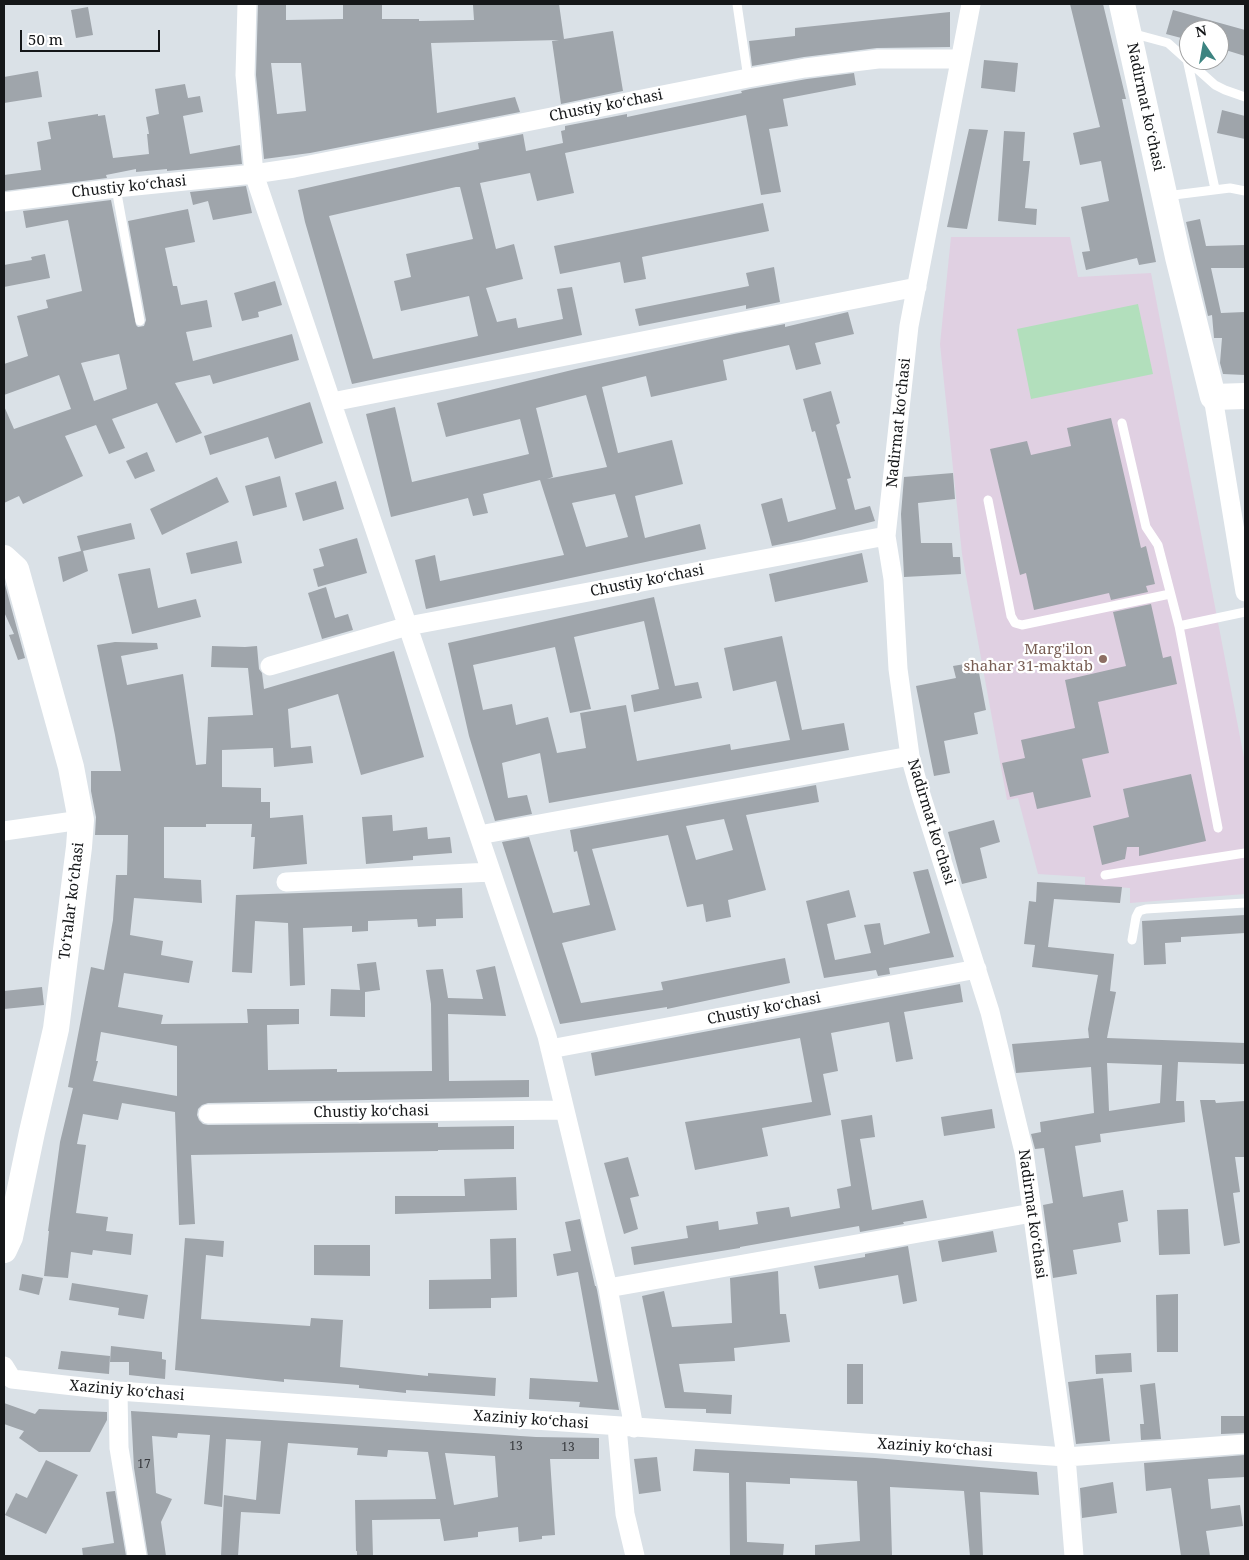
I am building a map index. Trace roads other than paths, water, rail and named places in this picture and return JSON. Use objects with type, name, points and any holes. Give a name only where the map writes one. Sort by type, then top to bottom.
[{"type":"street","points":[[247,4],[245,75],[254,174],[492,872],[550,1049],[608,1288],[626,1427],[625,1514],[635,1556]]},
{"type":"street","name":"Nadirmat koʻchasi","points":[[971,4],[910,326],[886,536],[893,579],[898,669],[910,756],[920,795],[990,1012],[1024,1152],[1066,1457],[1074,1556]]},
{"type":"street","name":"Nadirmat koʻchasi","points":[[1122,4],[1178,257],[1213,397],[1243,569],[1245,592]]},
{"type":"street","name":"Chustiy koʻchasi","points":[[4,202],[294,168],[805,68],[878,59],[960,59]]},
{"type":"street","points":[[332,402],[917,286]]},
{"type":"street","points":[[1213,397],[1245,396]]},
{"type":"street","name":"Chustiy koʻchasi","points":[[270,666],[408,626],[886,536]]},
{"type":"street","name":"Toʻralar koʻchasi","points":[[4,558],[16,569],[71,767],[81,820],[56,1029],[6,1242]]},
{"type":"street","points":[[479,835],[910,756]]},
{"type":"street","points":[[4,831],[81,820]]},
{"type":"street","points":[[286,882],[492,872]]},
{"type":"street","name":"Chustiy koʻchasi","points":[[550,1049],[977,969]]},
{"type":"street","name":"Chustiy koʻchasi","points":[[208,1114],[565,1110]]},
{"type":"street","points":[[608,1288],[1032,1213]]},
{"type":"street","name":"Xaziniy koʻchasi","points":[[4,1366],[12,1379],[118,1391],[1066,1457]]},
{"type":"street","points":[[118,1391],[119,1448],[137,1556]]},
{"type":"street","points":[[1066,1457],[1245,1444]]},
{"type":"lane","points":[[737,4],[748,78]]},
{"type":"lane","points":[[1128,33],[1168,43],[1179,52]]},
{"type":"lane","points":[[1190,70],[1215,189]]},
{"type":"lane","points":[[1199,70],[1215,85],[1245,96]]},
{"type":"lane","points":[[116,188],[140,321]]},
{"type":"lane","points":[[1164,196],[1230,188],[1245,191]]},
{"type":"lane","points":[[1122,423],[1146,527],[1158,545],[1179,626],[1218,828]]},
{"type":"lane","points":[[988,500],[1011,616],[1015,623],[1022,626],[1170,594]]},
{"type":"lane","points":[[1179,626],[1245,612]]},
{"type":"lane","points":[[1105,875],[1245,853]]},
{"type":"lane","points":[[1132,940],[1136,916],[1139,911],[1245,903]]},
{"type":"place","name":"Marg'ilon shahar 31-maktab","points":[[1103,659]]}]
